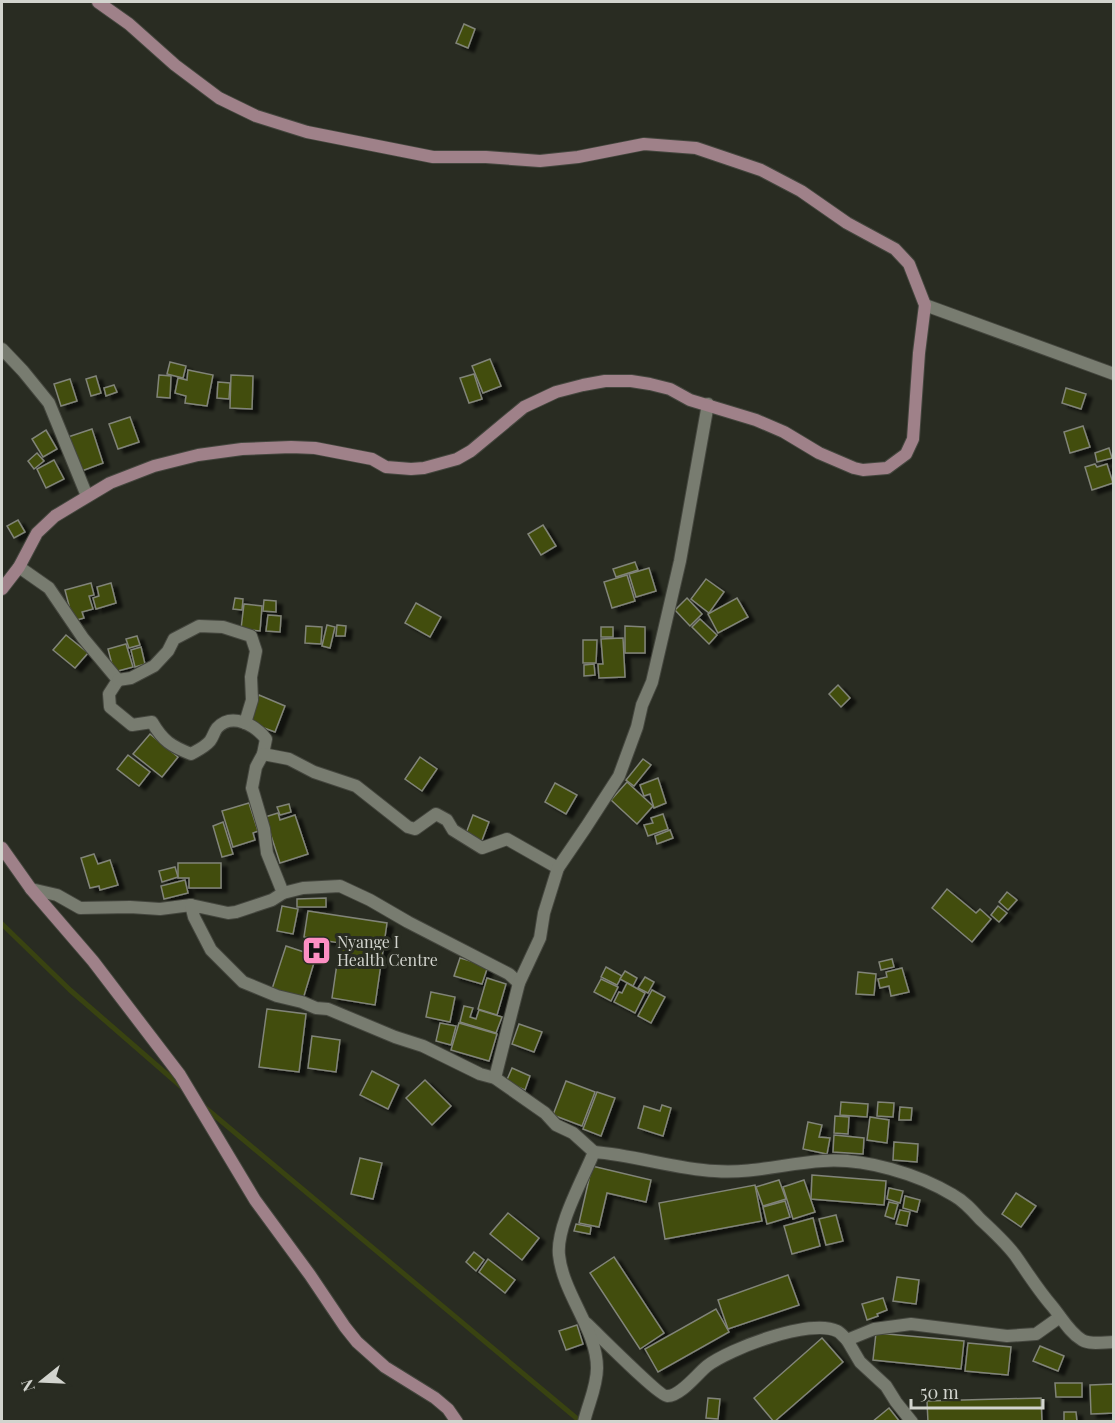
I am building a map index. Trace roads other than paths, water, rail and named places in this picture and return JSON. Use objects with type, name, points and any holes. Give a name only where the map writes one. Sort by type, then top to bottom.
[{"type":"main road","points":[[2,588],[19,567],[37,533],[55,516],[110,483],[153,466],[198,455],[242,449],[315,448],[372,459],[386,466],[424,468],[457,459],[471,451],[533,402],[566,390],[605,381],[650,384],[670,389],[690,400],[708,404],[775,428],[819,453],[863,470],[887,468],[906,454],[913,439],[925,305],[909,264],[895,249],[847,223],[801,191],[761,170],[696,148],[644,144],[579,157],[540,161],[486,157],[433,157],[307,132],[256,116],[219,98],[175,65],[129,24],[98,2]]},
{"type":"main road","points":[[2,848],[31,889],[93,961],[173,1066],[255,1200],[345,1327],[357,1342],[385,1367],[435,1398],[448,1409],[457,1422]]},
{"type":"street","points":[[925,305],[1113,374]]},
{"type":"street","points":[[2,349],[49,403],[87,496]]},
{"type":"street","points":[[495,1078],[519,982],[540,938],[544,913],[558,868],[619,776],[637,727],[660,651],[678,572],[708,404]]},
{"type":"street","points":[[19,567],[49,588],[83,639],[118,680]]},
{"type":"street","points":[[245,723],[252,700],[251,677],[256,651],[251,636],[223,627],[199,626],[174,639],[168,651],[154,666],[131,678],[118,680],[109,694],[110,707],[132,725],[152,722],[159,734],[172,747],[191,754],[205,746],[223,724],[237,720],[245,723],[266,739],[263,754],[256,767],[252,788],[264,829],[267,853],[283,893]]},
{"type":"street","points":[[263,754],[289,759],[314,772],[356,786],[408,827],[415,829],[436,814],[447,820],[453,830],[482,848],[507,839],[558,868]]},
{"type":"street","points":[[31,889],[57,895],[80,908],[160,909],[191,905],[228,913],[303,888],[340,886],[509,974],[519,982]]},
{"type":"street","points":[[191,905],[194,917],[211,950],[243,982],[277,996],[316,1008],[328,1009],[423,1046],[480,1074],[495,1078],[546,1113],[556,1125],[573,1133],[594,1152],[624,1155],[661,1165],[715,1172],[748,1172],[824,1161],[847,1162],[885,1167],[921,1179],[965,1202],[1014,1255],[1067,1327],[1084,1341],[1113,1342]]},
{"type":"street","points":[[584,1422],[593,1394],[597,1369],[593,1347],[564,1277],[559,1254],[561,1233],[570,1204],[579,1189],[594,1152]]},
{"type":"street","points":[[847,1340],[874,1329],[911,1324],[1007,1336],[1036,1335],[1060,1317]]},
{"type":"street","points":[[583,1320],[665,1396],[670,1396],[692,1382],[705,1368],[723,1355],[776,1336],[809,1329],[829,1328],[837,1331],[847,1340],[860,1362],[886,1386],[912,1422]]},
{"type":"waterway","points":[[2,924],[70,990],[184,1089]]},
{"type":"waterway","points":[[202,1105],[581,1422]]},
{"type":"place","name":"Nyange I Health Centre","points":[[316,951]]}]
